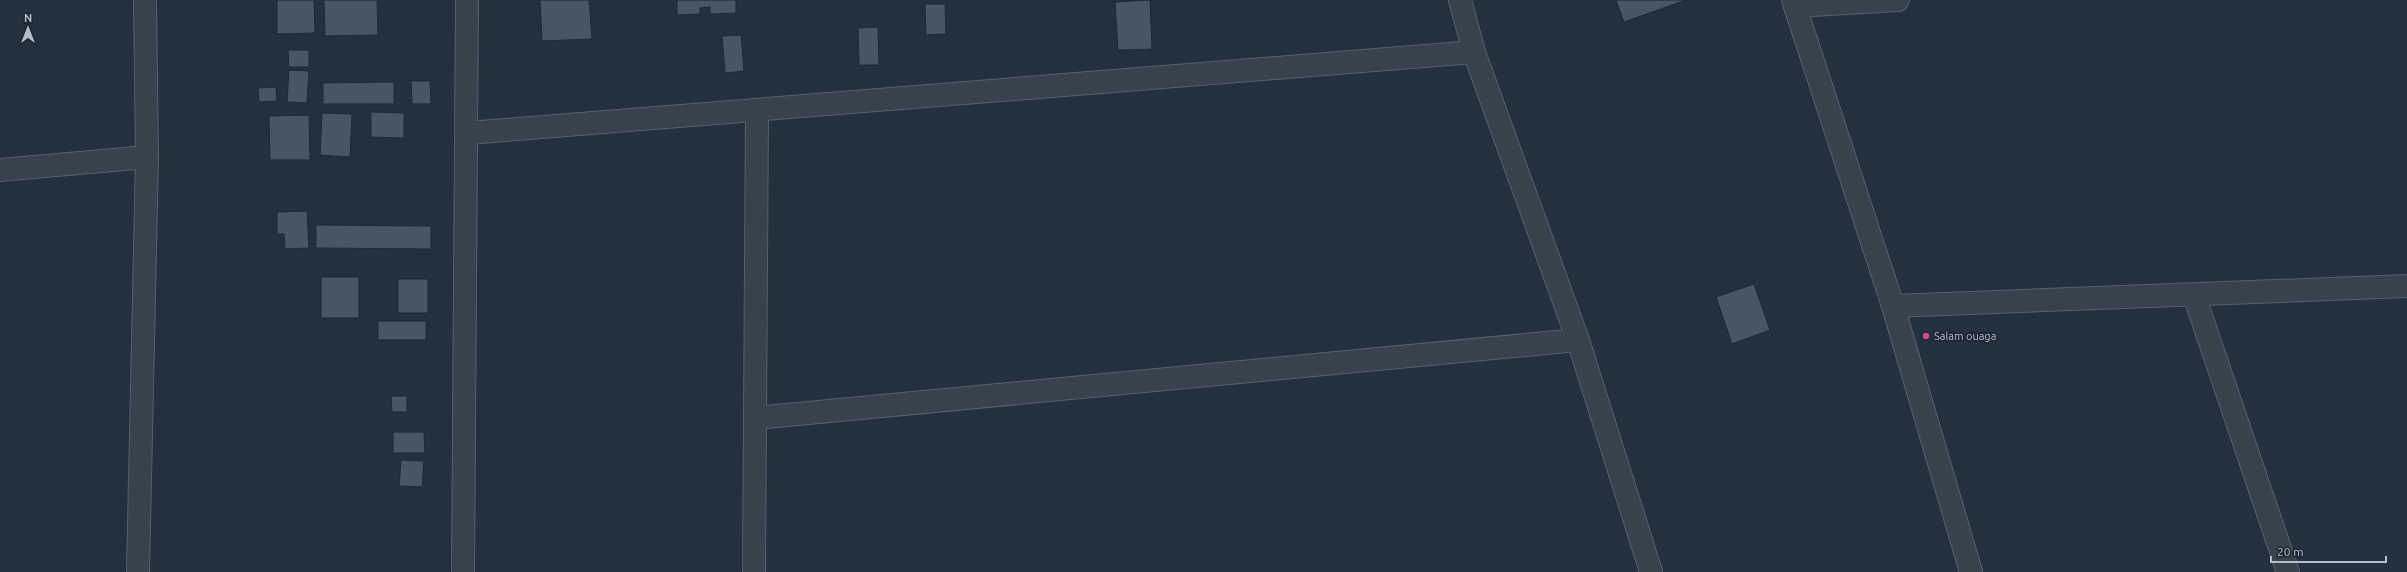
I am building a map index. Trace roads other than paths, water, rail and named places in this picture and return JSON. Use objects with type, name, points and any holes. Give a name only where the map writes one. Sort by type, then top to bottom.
[{"type":"street","points":[[138,572],[147,157],[145,0]]},
{"type":"street","points":[[463,572],[468,133],[467,0]]},
{"type":"street","points":[[1460,0],[1474,52],[1578,340],[1651,572]]},
{"type":"street","points":[[1898,0],[1794,3],[1893,306],[1971,572]]},
{"type":"street","points":[[468,133],[757,111],[1474,52]]},
{"type":"street","points":[[754,572],[757,111]]},
{"type":"street","points":[[0,170],[147,157]]},
{"type":"street","points":[[1893,306],[2407,286]]},
{"type":"street","points":[[2194,295],[2288,572]]},
{"type":"street","points":[[755,418],[1578,340]]},
{"type":"place","name":"Salam ouaga","points":[[1926,336]]}]
